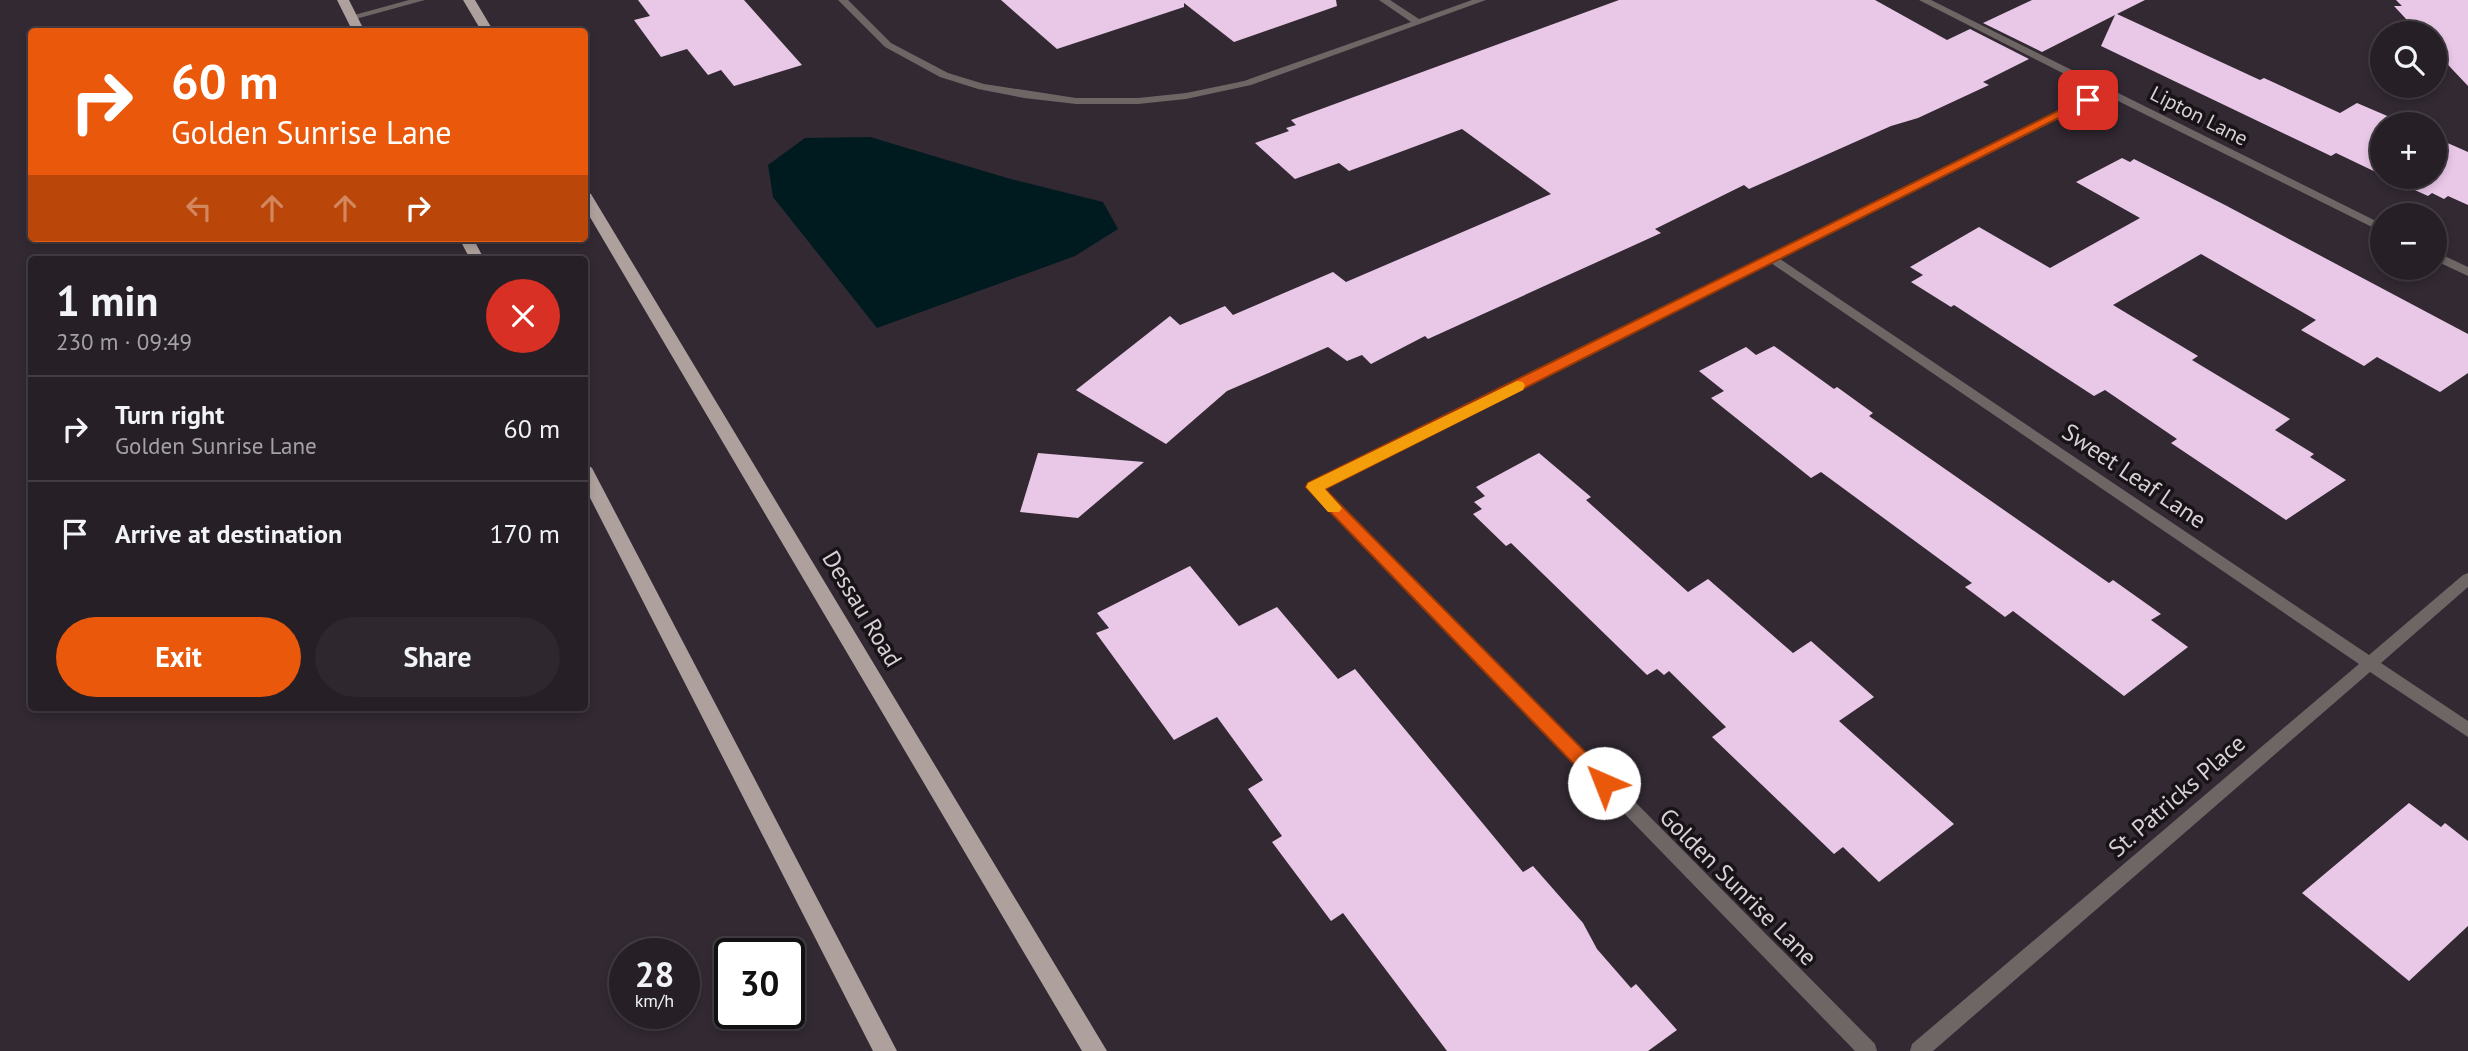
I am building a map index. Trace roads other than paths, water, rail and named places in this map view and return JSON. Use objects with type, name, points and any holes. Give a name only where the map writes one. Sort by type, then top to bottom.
[{"type":"main road","points":[[343,0],[357,28]]},
{"type":"main road","points":[[469,0],[486,28]]},
{"type":"main road","name":"Dessau Road","points":[[588,201],[1095,1051]]},
{"type":"main road","points":[[588,476],[886,1051]]},
{"type":"street","points":[[352,17],[420,0]]},
{"type":"street","points":[[843,0],[888,45],[944,75],[1024,96],[1076,101],[1138,101],[1186,96],[1247,83],[1481,0]]},
{"type":"street","points":[[1384,0],[1418,22]]},
{"type":"street","name":"Lipton Lane","points":[[1924,0],[2370,223]]},
{"type":"street","name":"Golden Sunrise Lane","points":[[1868,1051],[1314,487],[2106,91]]},
{"type":"street","name":"Sweet Leaf Lane","points":[[1773,259],[2468,730]]},
{"type":"street","points":[[2447,262],[2468,272]]},
{"type":"street","name":"St. Patricks Place","points":[[1919,1051],[2468,579]]},
{"type":"water","points":[[870,137],[1007,178],[1103,202],[1118,229],[1075,256],[877,328],[773,197],[768,165],[805,138]]}]
